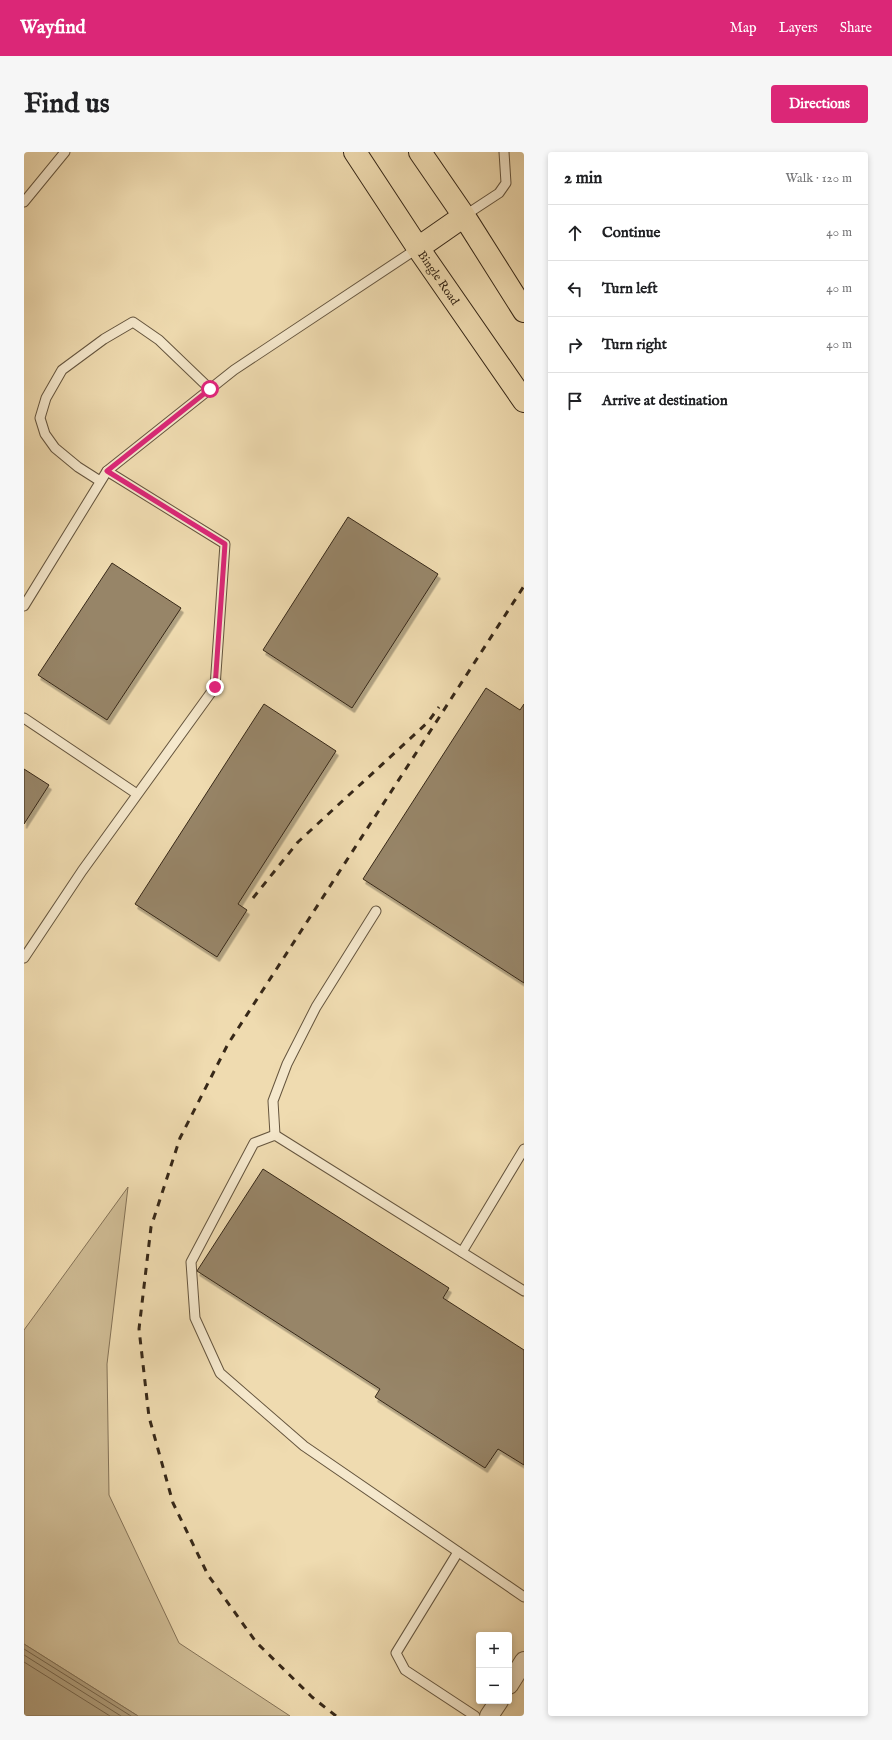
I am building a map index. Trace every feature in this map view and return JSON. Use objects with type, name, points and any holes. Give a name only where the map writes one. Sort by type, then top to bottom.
[{"type":"main road","name":"Bingle Road","points":[[355,152],[418,248],[524,401]]},
{"type":"main road","points":[[420,152],[464,216],[524,311]]},
{"type":"main road","points":[[418,248],[464,216]]},
{"type":"street","points":[[512,1680],[524,1662]]},
{"type":"street","points":[[489,1716],[496,1704]]},
{"type":"lane","points":[[24,202],[65,152]]},
{"type":"lane","points":[[464,216],[499,193],[506,183],[504,152]]},
{"type":"lane","points":[[24,606],[107,471],[234,370],[418,248]]},
{"type":"lane","points":[[100,481],[78,467],[55,448],[45,434],[40,418],[46,398],[62,370],[104,339],[133,322],[159,340],[210,389]]},
{"type":"lane","points":[[24,958],[82,871],[215,687],[225,544],[107,471]]},
{"type":"lane","points":[[24,718],[137,794]]},
{"type":"lane","points":[[275,1135],[273,1101],[287,1064],[316,1007],[376,911]]},
{"type":"lane","points":[[275,1135],[524,1291]]},
{"type":"lane","points":[[275,1135],[254,1143],[191,1262],[196,1318],[220,1373],[304,1446],[524,1597]]},
{"type":"lane","points":[[462,1252],[524,1149]]},
{"type":"lane","points":[[458,1552],[396,1653],[405,1670],[475,1716]]},
{"type":"shaded area","points":[[128,1187],[107,1364],[109,1495],[179,1643],[290,1716],[138,1716],[24,1644],[24,1330]]},
{"type":"water","points":[[24,1644],[138,1716],[24,1716]]},
{"type":"building","points":[[348,517],[438,574],[352,708],[263,650]]},
{"type":"building","points":[[112,563],[181,608],[107,720],[38,675]]},
{"type":"building","points":[[486,688],[520,710],[524,704],[524,983],[363,879]]},
{"type":"building","points":[[264,704],[336,751],[238,904],[247,910],[217,957],[135,904]]},
{"type":"building","points":[[24,769],[49,785],[24,824]]},
{"type":"building","points":[[263,1169],[449,1288],[443,1298],[524,1350],[524,1465],[498,1449],[485,1468],[375,1397],[380,1389],[197,1271]]},
{"type":"railway","points":[[336,1716],[312,1697],[256,1642],[208,1575],[173,1503],[149,1417],[139,1329],[151,1227],[180,1138],[228,1044],[524,586]]},
{"type":"railway","points":[[253,898],[298,842],[428,722],[439,707]]},
{"type":"route","points":[[210,389],[107,471],[225,544],[215,687]]}]
